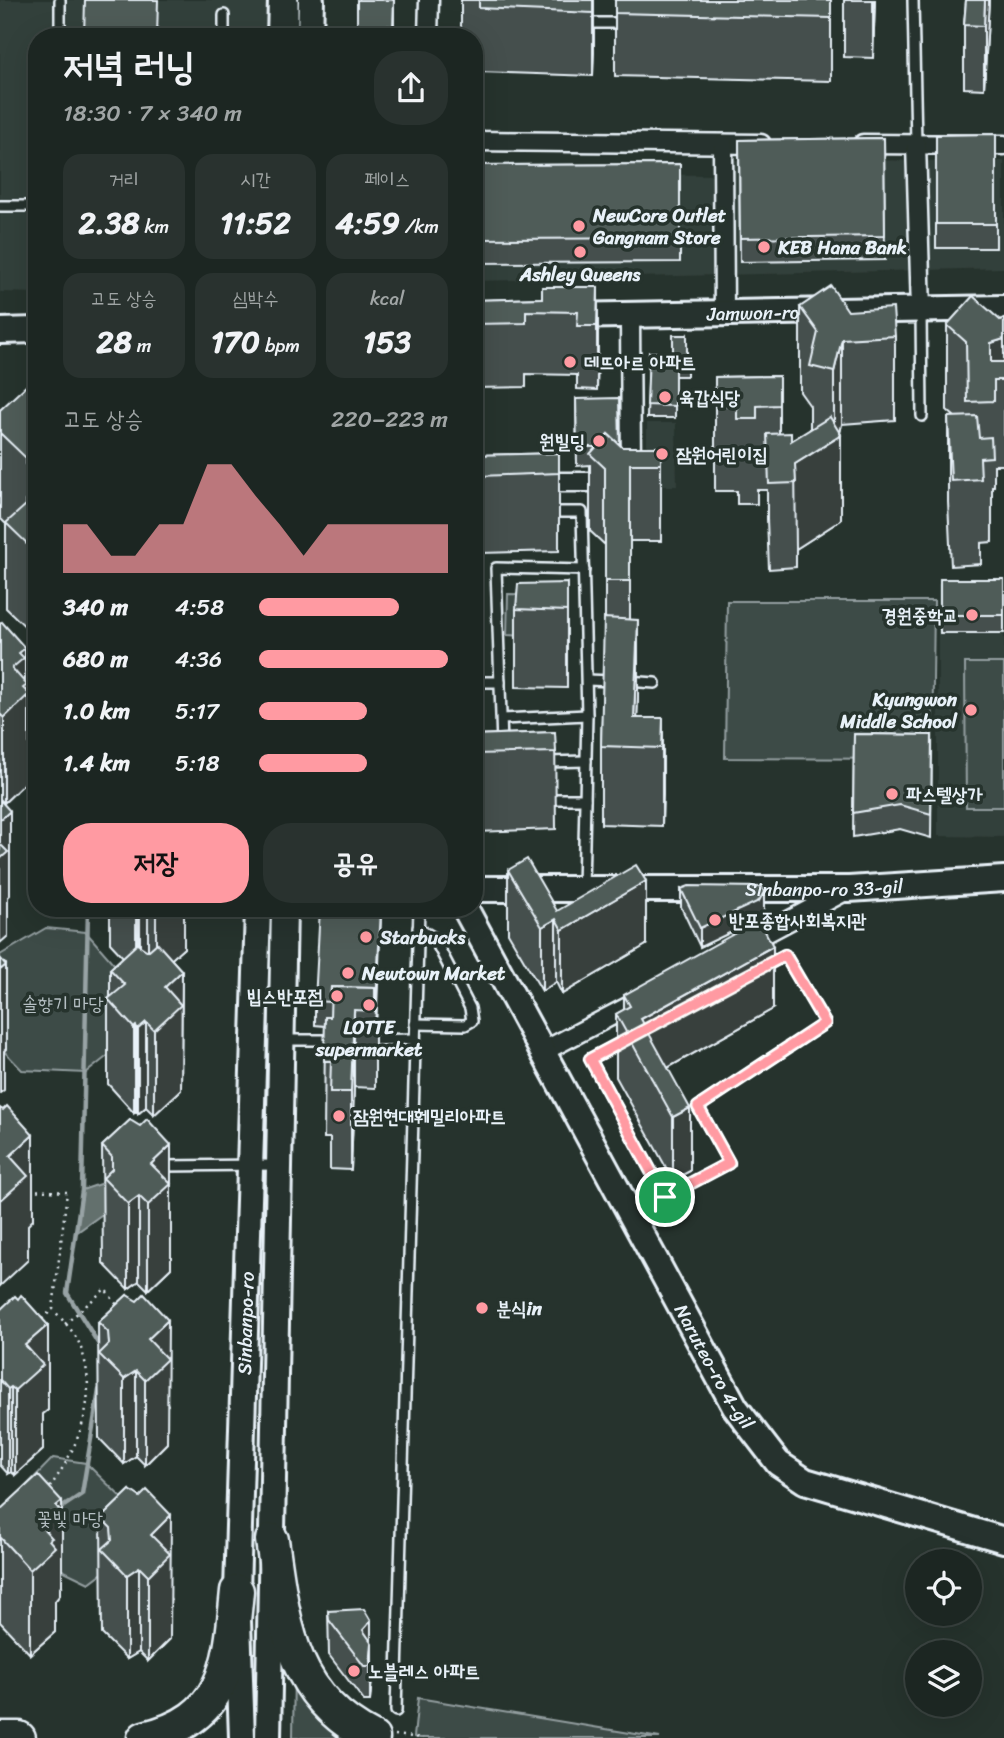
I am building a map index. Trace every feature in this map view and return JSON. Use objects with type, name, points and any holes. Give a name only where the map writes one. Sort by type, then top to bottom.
[{"type":"highway","points":[[272,1540],[284,1621],[297,1662],[329,1705],[373,1738]]},
{"type":"highway","points":[[144,1738],[167,1730],[192,1715],[220,1686],[230,1660],[237,1591]]},
{"type":"highway","points":[[0,1738],[19,1738]]},
{"type":"main road","points":[[280,28],[281,0]]},
{"type":"main road","points":[[310,28],[311,0]]},
{"type":"main road","name":"Jamwon-ro","points":[[539,316],[1004,309]]},
{"type":"main road","points":[[0,331],[28,330]]},
{"type":"main road","name":"Sinbanpo-ro 33-gil","points":[[483,889],[849,889],[1004,879]]},
{"type":"main road","name":"Sinbanpo-ro","points":[[242,1738],[237,1591],[257,917]]},
{"type":"main road","name":"Sinbanpo-ro","points":[[268,1738],[283,917]]},
{"type":"main road","name":"Naruteo-ro 4-gil","points":[[470,917],[734,1407],[778,1462],[805,1481],[1004,1540]]},
{"type":"street","points":[[428,28],[429,0]]},
{"type":"street","points":[[483,141],[778,144]]},
{"type":"street","points":[[723,144],[724,314]]},
{"type":"street","points":[[847,144],[1004,145]]},
{"type":"street","points":[[916,144],[921,311]]},
{"type":"street","points":[[515,482],[631,482],[630,316]]},
{"type":"street","points":[[726,954],[849,889]]},
{"type":"street","points":[[542,1052],[664,987]]},
{"type":"lane","points":[[60,0],[60,28]]},
{"type":"lane","points":[[293,0],[293,28]]},
{"type":"lane","points":[[913,0],[916,144]]},
{"type":"lane","points":[[224,15],[224,28]]},
{"type":"lane","points":[[570,23],[633,23]]},
{"type":"lane","points":[[0,206],[28,206]]},
{"type":"lane","points":[[921,311],[922,416]]},
{"type":"lane","points":[[542,512],[582,512],[587,680],[583,888]]},
{"type":"lane","points":[[502,753],[496,568],[584,570]]},
{"type":"lane","points":[[587,680],[655,682]]},
{"type":"lane","points":[[483,682],[500,682]]},
{"type":"lane","points":[[502,719],[587,715]]},
{"type":"lane","points":[[530,763],[586,761]]},
{"type":"lane","points":[[530,799],[585,799]]},
{"type":"lane","points":[[153,1166],[278,1166],[274,1115],[283,917]]},
{"type":"lane","points":[[396,1711],[419,917]]},
{"type":"lane","points":[[415,1024],[465,1025],[472,1021],[470,1009],[434,939],[418,928]]},
{"type":"lane","points":[[630,1215],[729,1163],[698,1107],[825,1023],[785,955],[749,974]]},
{"type":"lane","points":[[639,1033],[590,1059],[665,1197]]},
{"type":"lane","points":[[280,1041],[415,1039]]},
{"type":"path","points":[[27,1190],[67,1192],[53,1309],[35,1327]]},
{"type":"path","points":[[65,1324],[105,1289],[122,1311]]},
{"type":"path","points":[[46,1494],[69,1461],[85,1418],[90,1380],[79,1341],[53,1309]]},
{"type":"shaded area","points":[[0,0],[325,0],[325,28],[28,28],[28,293],[0,292]]},
{"type":"shaded area","points":[[726,160],[1004,161],[1004,268],[483,281],[483,173],[723,175]]},
{"type":"shaded area","name":"잠원어린이집","points":[[647,423],[676,423],[677,486],[647,486]]},
{"type":"shaded area","name":"Kyungwon Middle School","points":[[938,584],[1004,584],[1004,837],[938,836]]},
{"type":"shaded area","points":[[117,1178],[108,1210],[76,1233],[82,1190]]},
{"type":"green space","points":[[508,594],[563,595],[562,638],[507,635]]},
{"type":"green space","points":[[727,601],[934,601],[932,759],[725,758]]},
{"type":"green space","points":[[965,663],[1004,663],[1004,807],[966,807]]},
{"type":"green space","points":[[28,668],[28,695],[14,670]]},
{"type":"green space","name":"솔향기 마당","points":[[46,928],[86,932],[121,972],[110,1054],[86,1073],[22,1070],[0,1047],[0,955]]},
{"type":"green space","name":"꽃빛 마당","points":[[53,1458],[86,1463],[131,1507],[134,1549],[89,1583],[25,1552],[15,1497]]},
{"type":"green space","points":[[294,1671],[317,1713],[342,1738],[293,1738]]},
{"type":"green space","points":[[418,1698],[660,1738],[420,1738],[414,1737]]},
{"type":"building","points":[[85,0],[158,0],[157,28],[84,28]]},
{"type":"building","points":[[357,0],[394,0],[393,26],[357,25]]},
{"type":"building","points":[[479,0],[593,0],[593,13],[479,8]]},
{"type":"building","points":[[615,0],[831,0],[831,18],[615,13]]},
{"type":"building","points":[[966,0],[985,0],[984,26],[964,25]]},
{"type":"building","points":[[996,134],[996,224],[936,224],[936,135]]},
{"type":"building","name":"NewCore Outlet Gangnam Store","points":[[884,138],[885,236],[740,238],[739,140]]},
{"type":"building","name":"NewCore Outlet Gangnam Store","points":[[680,164],[680,238],[483,239],[483,165]]},
{"type":"building","points":[[831,286],[848,311],[893,308],[895,336],[842,339],[834,372],[810,366],[818,332],[800,307]]},
{"type":"building","points":[[542,287],[598,287],[597,326],[577,326],[578,312],[526,311],[526,323],[483,324],[483,300],[542,298]]},
{"type":"building","points":[[973,296],[1000,320],[1004,318],[1004,339],[991,343],[991,362],[1004,362],[1004,380],[994,380],[994,401],[967,402],[966,342],[947,325]]},
{"type":"building","points":[[673,335],[687,335],[687,364],[675,364],[675,406],[647,405],[649,352],[673,352]]},
{"type":"building","points":[[779,376],[779,405],[757,406],[757,419],[737,419],[737,406],[715,407],[715,377]]},
{"type":"building","points":[[27,385],[26,458],[0,433],[0,410]]},
{"type":"building","points":[[619,398],[620,445],[608,434],[596,447],[577,447],[576,399]]},
{"type":"building","points":[[977,416],[979,438],[991,437],[992,457],[980,458],[981,479],[951,481],[948,417]]},
{"type":"building","points":[[830,417],[841,435],[795,464],[796,483],[769,484],[767,434],[791,433],[791,441]]},
{"type":"building","points":[[608,434],[622,447],[661,447],[661,464],[630,464],[630,581],[605,581],[605,468],[590,454]]},
{"type":"building","points":[[559,453],[559,473],[483,476],[483,455]]},
{"type":"building","points":[[28,503],[28,544],[6,523]]},
{"type":"building","points":[[940,579],[1004,579],[1004,615],[940,615]]},
{"type":"building","points":[[567,583],[567,611],[516,609],[518,584]]},
{"type":"building","points":[[604,618],[638,620],[634,718],[663,718],[662,748],[601,746]]},
{"type":"building","points":[[2,622],[25,648],[19,653],[24,658],[12,668],[27,685],[23,688],[28,693],[4,718],[0,714]]},
{"type":"building","points":[[555,732],[556,752],[483,754],[483,735]]},
{"type":"building","name":"파스텔상가","points":[[854,734],[932,735],[931,814],[900,805],[853,813]]},
{"type":"building","points":[[0,800],[10,811],[0,820]]},
{"type":"building","points":[[0,844],[8,852],[0,859]]},
{"type":"building","points":[[527,859],[557,911],[636,865],[646,881],[562,930],[556,919],[542,927],[508,870]]},
{"type":"building","points":[[689,886],[762,887],[764,892],[759,901],[700,928],[681,889]]},
{"type":"building","name":"Newtown Market","points":[[320,917],[381,917],[376,1004],[375,988],[331,987],[330,1002],[315,1001]]},
{"type":"building","points":[[759,920],[773,946],[641,1019],[690,1108],[673,1117],[616,1014],[630,1006],[624,995]]},
{"type":"building","points":[[157,943],[182,971],[165,987],[181,1005],[154,1030],[146,1022],[138,1029],[136,1026],[134,1028],[108,999],[125,985],[110,969],[137,944],[148,951]]},
{"type":"building","points":[[0,958],[6,965],[0,970]]},
{"type":"building","points":[[331,987],[375,988],[375,1011],[354,1010],[351,1092],[330,1092],[331,1061],[324,1061],[325,1017],[330,1017]]},
{"type":"building","points":[[7,1106],[33,1135],[10,1156],[28,1176],[0,1201],[0,1108],[3,1110]]},
{"type":"building","points":[[147,1119],[171,1145],[151,1164],[171,1184],[148,1205],[139,1196],[128,1204],[103,1178],[112,1169],[112,1157],[102,1146],[130,1120],[140,1126]]},
{"type":"building","points":[[144,1294],[168,1320],[148,1339],[167,1359],[145,1380],[136,1371],[124,1379],[99,1354],[109,1344],[108,1332],[98,1322],[127,1295],[137,1301]]},
{"type":"building","points":[[21,1295],[48,1325],[25,1345],[43,1365],[15,1390],[11,1387],[8,1389],[0,1380],[0,1310],[15,1296],[18,1299]]},
{"type":"building","points":[[38,1475],[62,1501],[56,1506],[60,1511],[42,1527],[52,1538],[49,1540],[55,1547],[30,1570],[0,1537],[0,1510]]},
{"type":"building","points":[[130,1490],[140,1497],[147,1490],[171,1515],[151,1535],[170,1554],[148,1576],[139,1567],[127,1575],[102,1549],[112,1540],[111,1528],[101,1518]]},
{"type":"building","points":[[364,1609],[371,1621],[363,1630],[372,1643],[370,1666],[364,1666],[329,1620],[328,1611]]},
{"type":"waterway","points":[[88,917],[82,1190],[67,1293],[101,1348]]},
{"type":"waterway","points":[[58,1510],[82,1494],[99,1390]]},
{"type":"place","name":"NewCore Outlet Gangnam Store","points":[[579,226]]},
{"type":"place","name":"KEB Hana Bank","points":[[764,247]]},
{"type":"place","name":"Ashley Queens","points":[[580,252]]},
{"type":"place","name":"데뜨아르 아파트","points":[[570,362]]},
{"type":"place","name":"육갑식당","points":[[665,397]]},
{"type":"place","name":"원빌딩","points":[[599,441]]},
{"type":"place","name":"잠원어린이집","points":[[662,454]]},
{"type":"place","name":"경원중학교","points":[[972,615]]},
{"type":"place","name":"Kyungwon Middle School","points":[[971,710]]},
{"type":"place","name":"파스텔상가","points":[[892,794]]},
{"type":"place","name":"반포종합사회복지관","points":[[715,920]]},
{"type":"place","name":"Starbucks","points":[[366,937]]},
{"type":"place","name":"Newtown Market","points":[[348,973]]},
{"type":"place","name":"빕스반포점","points":[[337,996]]},
{"type":"place","name":"LOTTE supermarket","points":[[369,1005]]},
{"type":"place","name":"잠원현대훼밀리아파트","points":[[339,1116]]},
{"type":"place","name":"분식in","points":[[482,1308]]},
{"type":"place","name":"노블레스 아파트","points":[[354,1671]]},
{"type":"route","points":[[785,955],[825,1023],[698,1107],[729,1163],[665,1197],[590,1059],[785,955]]}]
